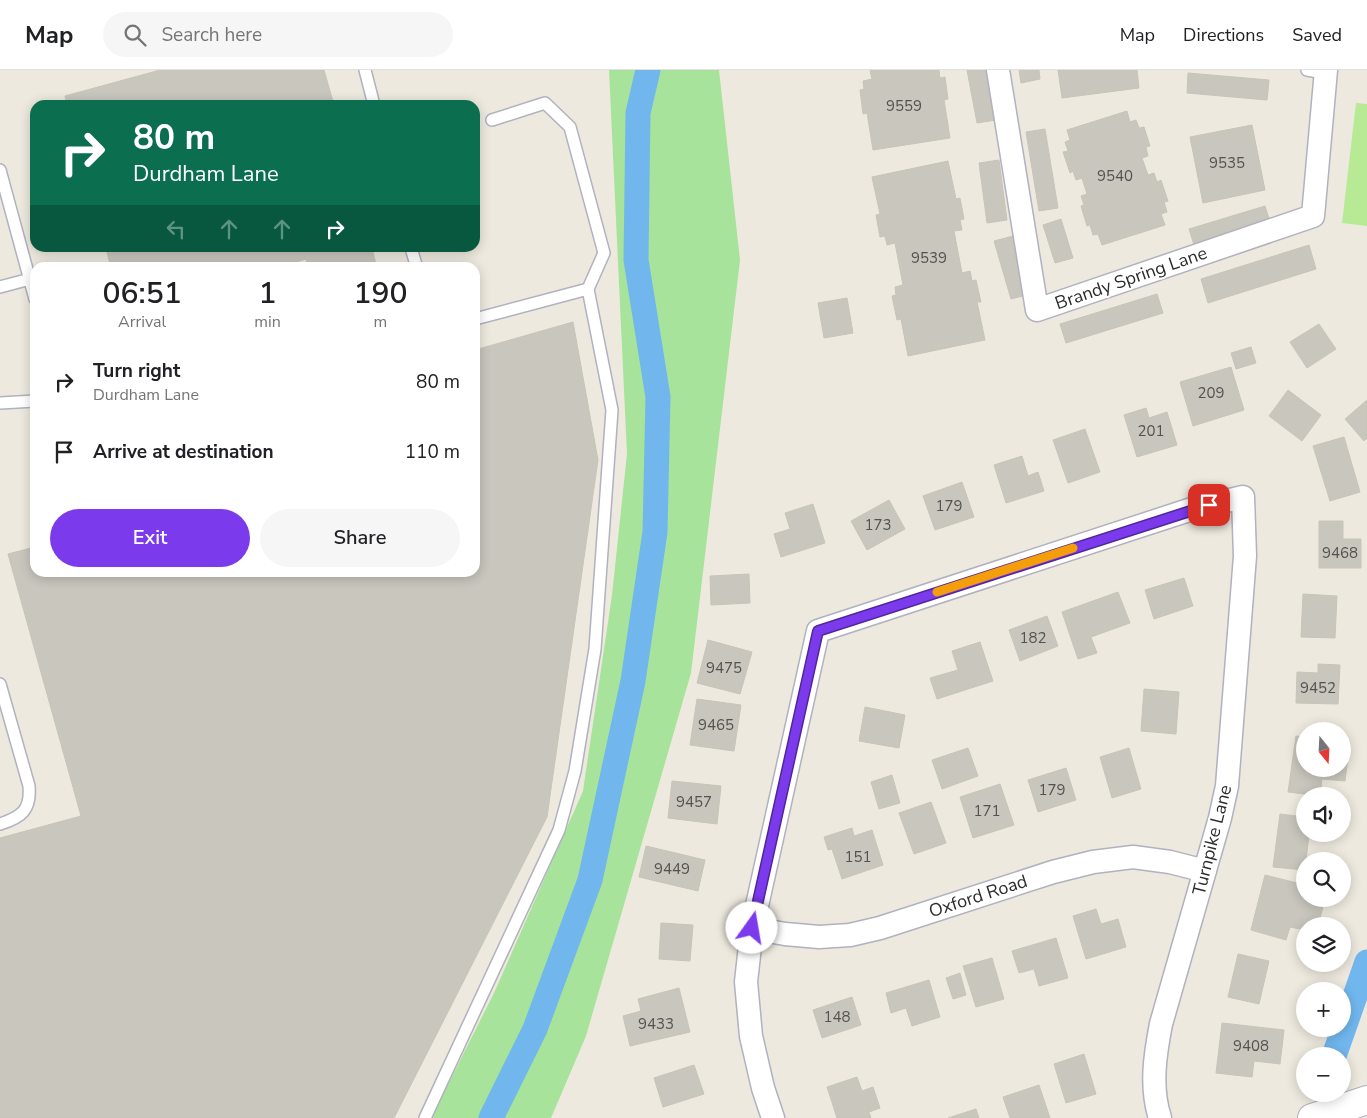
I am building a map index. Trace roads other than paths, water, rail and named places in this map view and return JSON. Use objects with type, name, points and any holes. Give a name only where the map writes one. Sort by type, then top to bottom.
[{"type":"street","name":"Brandy Spring Lane","points":[[998,70],[1037,310],[1313,216],[1319,71]]},
{"type":"street","name":"Turnpike Lane","points":[[752,928],[818,631],[1192,509],[1243,497],[1245,556],[1227,786],[1205,871],[1161,1024],[1155,1055],[1154,1084],[1160,1118]]},
{"type":"street","name":"Oxford Road","points":[[752,928],[785,934],[819,937],[850,935],[880,928],[1053,872],[1093,862],[1133,858],[1170,862],[1205,871]]},
{"type":"street","points":[[752,928],[746,982],[751,1036],[763,1088],[773,1118]]},
{"type":"street","points":[[1312,1118],[1367,1100]]},
{"type":"lane","points":[[365,70],[373,100]]},
{"type":"lane","points":[[426,1118],[559,830],[575,771],[595,649],[612,410],[588,289],[604,253],[570,127],[545,103],[492,120]]},
{"type":"lane","points":[[0,170],[30,279],[0,287]]},
{"type":"lane","points":[[480,318],[588,289]]},
{"type":"lane","points":[[0,403],[30,402]]},
{"type":"lane","points":[[0,684],[29,786],[30,799],[27,807],[18,817],[0,824]]},
{"type":"waterway","points":[[491,1118],[535,1029],[590,880],[633,681],[655,532],[658,397],[636,260],[638,113],[648,70]]},
{"type":"waterway","points":[[1337,1047],[1367,962]]}]
